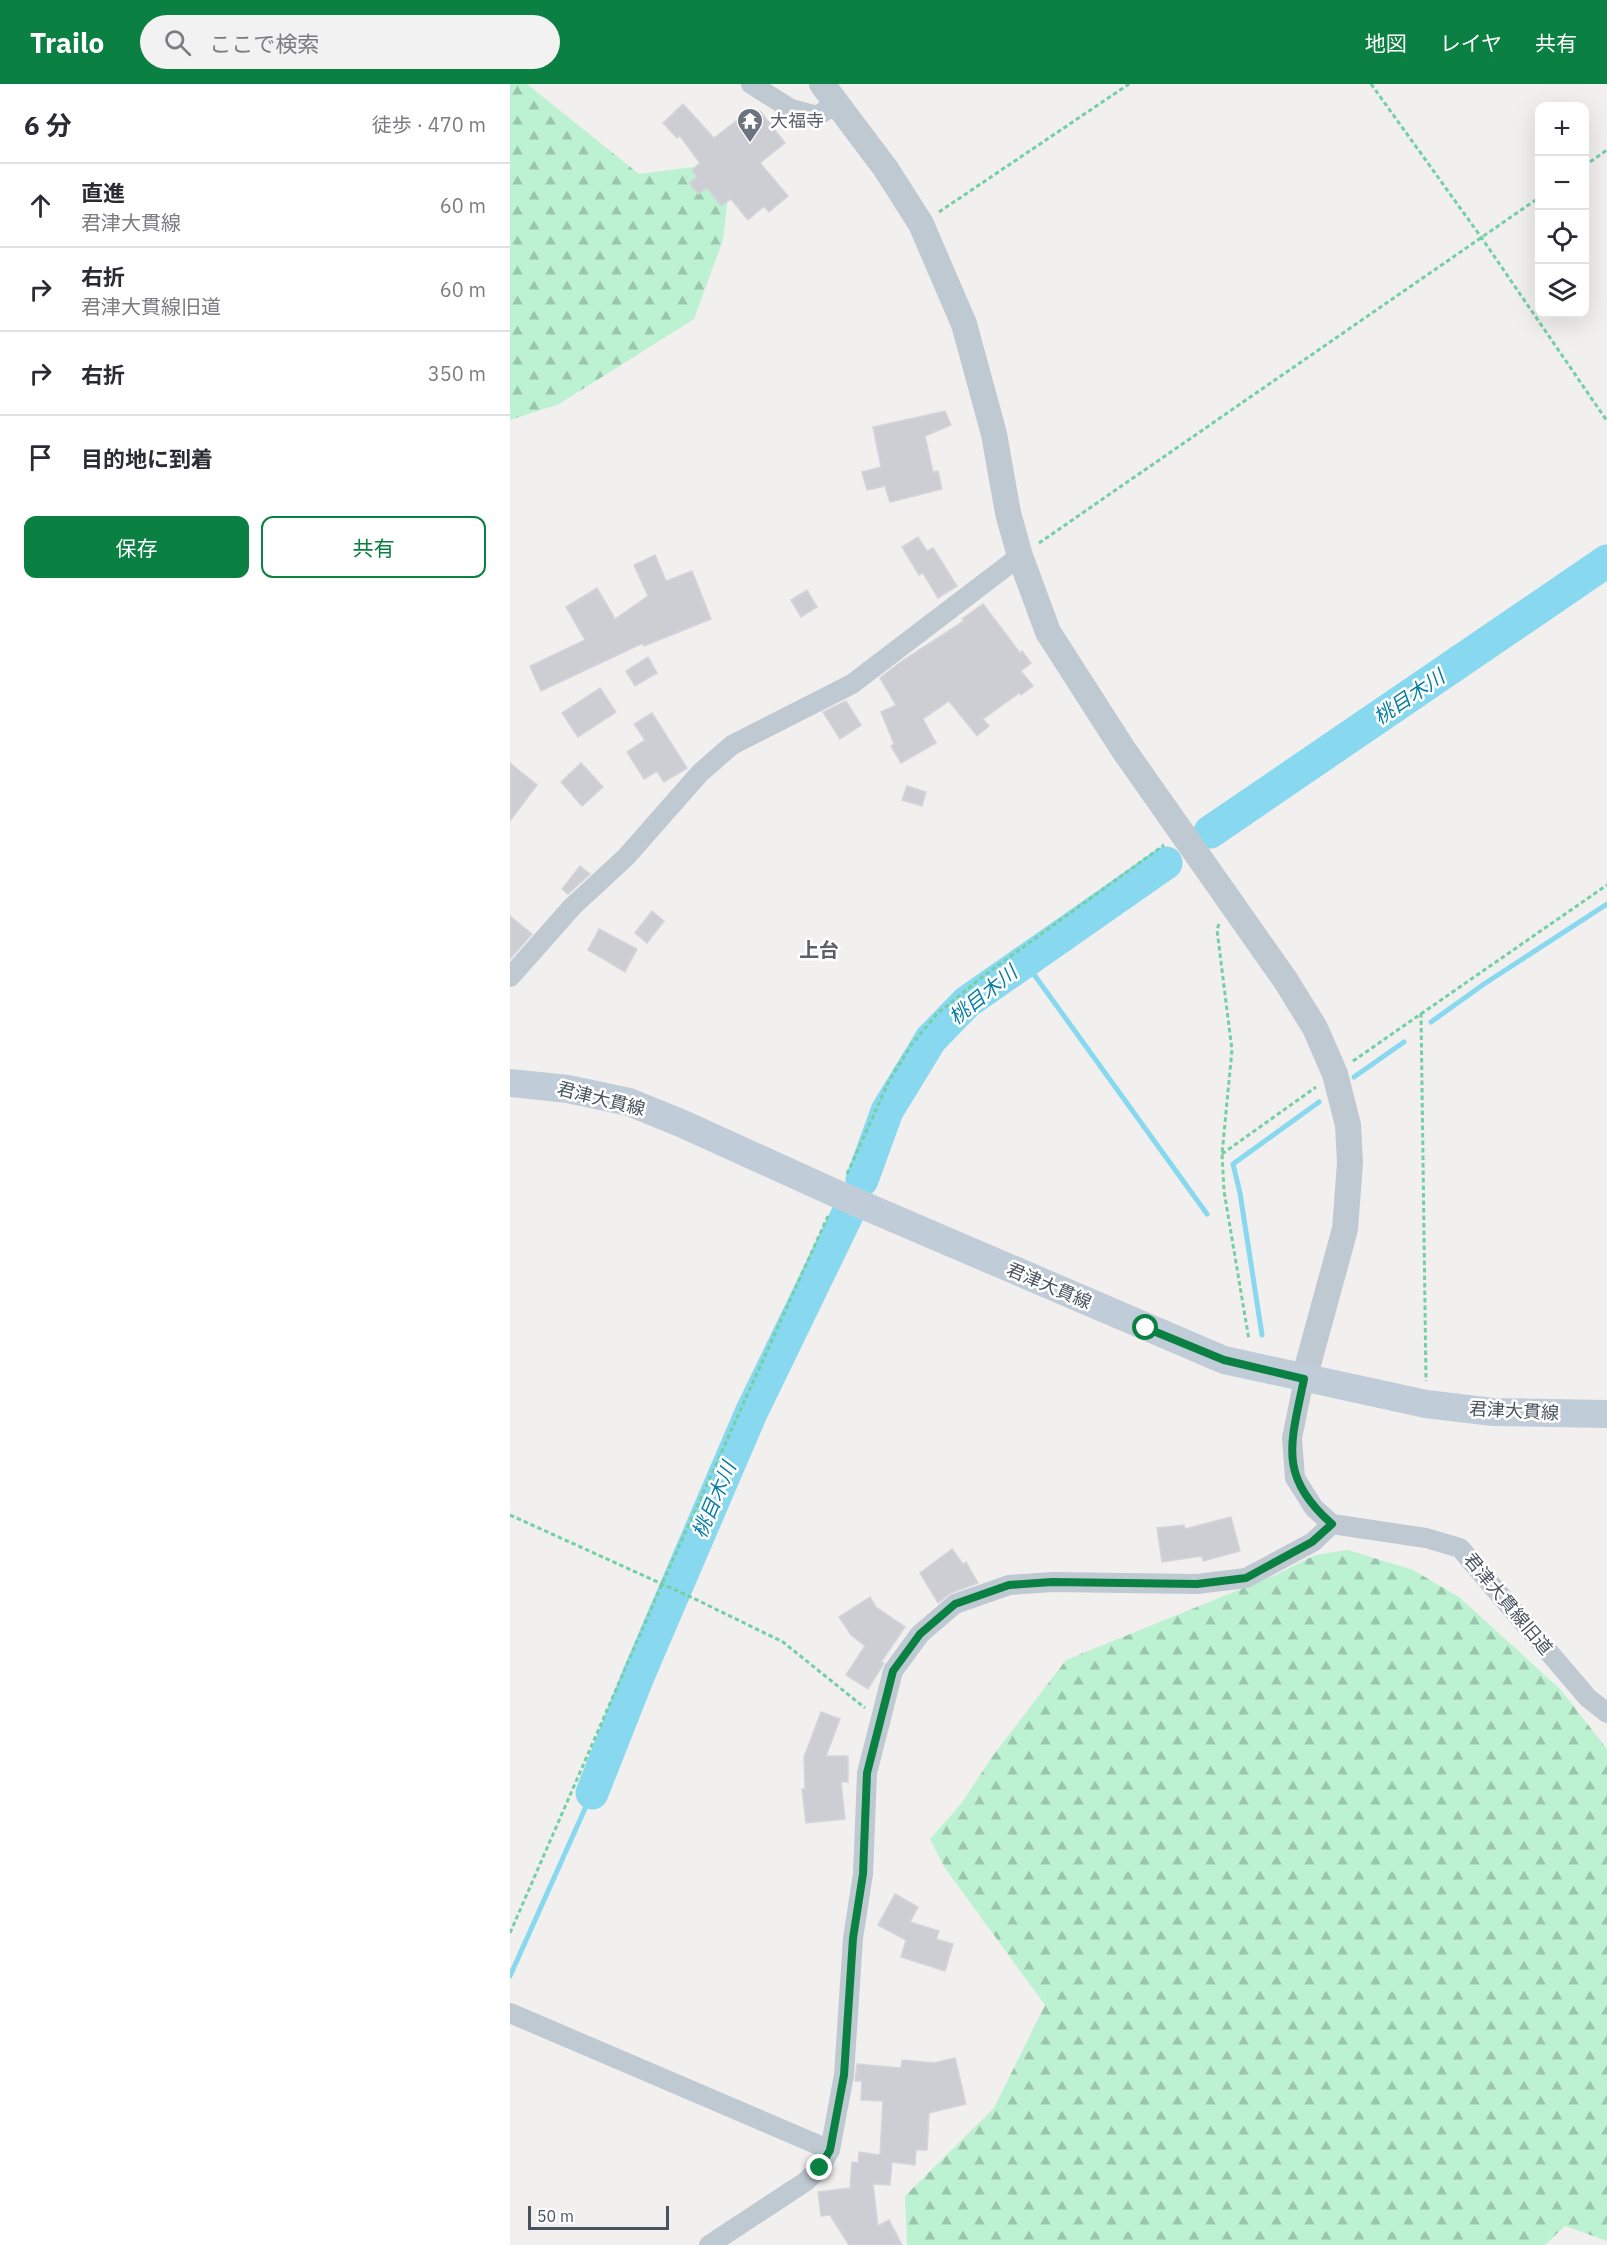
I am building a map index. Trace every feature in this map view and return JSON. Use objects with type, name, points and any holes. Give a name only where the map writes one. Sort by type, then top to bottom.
[{"type":"main road","name":"君津大貫線","points":[[510,1083],[568,1089],[629,1102],[1224,1360],[1426,1404],[1493,1412],[1607,1414]]},
{"type":"street","points":[[709,2245],[805,2182],[820,2168],[830,2150],[844,2075],[853,1938],[863,1874],[867,1773],[893,1671],[920,1634],[955,1604],[1009,1585],[1052,1582],[1197,1584],[1246,1578],[1312,1542],[1332,1524],[1314,1509],[1295,1478],[1292,1438],[1304,1379],[1345,1229],[1350,1163],[1348,1125],[1335,1074],[1310,1018],[1183,832],[1123,749],[1048,632],[1020,555],[1008,513],[994,434],[964,324],[921,224],[886,169],[829,93],[817,116],[791,109],[751,84]]},
{"type":"street","points":[[510,977],[572,907],[626,857],[700,773],[732,745],[852,684],[1020,555]]},
{"type":"street","name":"君津大貫線旧道","points":[[1332,1524],[1426,1538],[1460,1548],[1588,1698],[1607,1713]]},
{"type":"street","points":[[510,2013],[830,2150]]},
{"type":"path","points":[[921,224],[1129,84]]},
{"type":"path","points":[[1371,84],[1481,237],[1607,421]]},
{"type":"path","points":[[1589,162],[1607,150]]},
{"type":"path","points":[[1020,555],[1535,200]]},
{"type":"path","points":[[510,1932],[662,1584],[889,1081],[912,1044],[937,1014],[982,977],[1183,832]]},
{"type":"path","points":[[1222,1154],[1607,885]]},
{"type":"path","points":[[1230,901],[1217,930],[1232,1050],[1222,1154],[1224,1191],[1249,1340]]},
{"type":"path","points":[[1421,1014],[1426,1404]]},
{"type":"path","points":[[510,1515],[693,1598],[783,1642],[880,1719]]},
{"type":"green space","points":[[510,84],[527,84],[639,174],[732,162],[723,240],[694,319],[559,404],[510,420]]},
{"type":"green space","points":[[1348,1550],[1413,1570],[1459,1597],[1560,1689],[1607,1749],[1607,2241],[1565,2226],[1545,2245],[907,2245],[905,2196],[994,2108],[1045,2005],[945,1868],[930,1839],[961,1804],[992,1757],[1066,1660],[1276,1575],[1315,1555]]},
{"type":"building","points":[[683,104],[714,138],[740,118],[744,123],[760,111],[785,143],[760,163],[788,196],[769,212],[764,206],[748,220],[731,199],[721,206],[707,188],[698,194],[689,183],[697,177],[692,170],[700,163],[680,136],[677,138],[663,123]]},
{"type":"building","points":[[945,411],[951,425],[925,436],[933,472],[938,471],[942,489],[890,502],[885,486],[867,490],[862,472],[881,467],[873,427]]},
{"type":"building","points":[[918,537],[927,551],[933,548],[957,586],[938,598],[923,573],[919,575],[902,547]]},
{"type":"building","points":[[655,555],[666,581],[692,571],[711,619],[644,646],[643,643],[541,691],[530,666],[585,640],[566,607],[597,588],[615,619],[648,596],[634,565]]},
{"type":"building","points":[[807,590],[817,607],[801,617],[791,600]]},
{"type":"building","points":[[983,604],[1020,653],[1022,651],[1031,663],[1021,671],[1033,686],[1021,695],[1019,693],[983,719],[989,726],[977,736],[949,701],[923,719],[936,743],[901,763],[891,746],[894,744],[881,712],[896,705],[880,678],[964,621],[962,619]]},
{"type":"building","points":[[648,657],[657,673],[635,686],[626,671]]},
{"type":"building","points":[[600,688],[616,712],[578,737],[562,713]]},
{"type":"building","points":[[846,701],[861,725],[840,739],[823,712]]},
{"type":"building","points":[[652,713],[687,768],[664,782],[657,771],[644,779],[627,752],[645,740],[634,724]]},
{"type":"building","points":[[510,763],[537,785],[510,821]]},
{"type":"building","points":[[581,763],[603,787],[582,806],[561,782]]},
{"type":"building","points":[[907,786],[926,792],[922,806],[902,800]]},
{"type":"building","points":[[580,866],[590,874],[568,894],[562,889]]},
{"type":"building","points":[[652,911],[664,921],[647,943],[635,933]]},
{"type":"building","points":[[510,916],[532,934],[510,959]]},
{"type":"building","points":[[599,929],[637,949],[625,972],[588,950]]},
{"type":"building","points":[[1231,1517],[1240,1551],[1203,1561],[1202,1556],[1162,1562],[1157,1528],[1184,1525],[1185,1529]]},
{"type":"building","points":[[952,1549],[963,1564],[966,1562],[978,1583],[951,1593],[938,1603],[920,1573]]},
{"type":"building","points":[[870,1597],[876,1607],[905,1627],[881,1662],[884,1663],[868,1689],[846,1675],[865,1646],[851,1635],[839,1617]]},
{"type":"building","points":[[821,1712],[840,1719],[826,1756],[848,1756],[848,1782],[841,1782],[845,1819],[806,1823],[802,1789],[805,1789],[804,1757]]},
{"type":"building","points":[[895,1894],[918,1907],[910,1922],[939,1931],[936,1939],[953,1944],[945,1971],[901,1957],[906,1940],[878,1925]]},
{"type":"building","points":[[955,2058],[966,2104],[929,2113],[927,2150],[916,2150],[915,2165],[892,2162],[890,2185],[873,2184],[878,2226],[889,2220],[902,2245],[849,2245],[830,2215],[821,2216],[818,2192],[850,2188],[852,2162],[858,2163],[859,2152],[880,2155],[883,2101],[861,2100],[862,2081],[855,2081],[857,2064],[901,2068],[902,2060],[934,2063]]},
{"type":"waterway","name":"桃目木川","points":[[1210,832],[1607,561]]},
{"type":"waterway","name":"桃目木川","points":[[862,1180],[887,1111],[931,1039],[967,1002],[1166,863]]},
{"type":"waterway","points":[[1431,1022],[1484,984],[1607,904]]},
{"type":"waterway","points":[[1025,962],[1207,1214]]},
{"type":"waterway","points":[[1354,1077],[1404,1042]]},
{"type":"waterway","points":[[1262,1335],[1240,1193],[1233,1164],[1319,1102]]},
{"type":"waterway","name":"桃目木川","points":[[592,1793],[639,1674],[751,1413],[848,1213]]},
{"type":"waterway","points":[[510,1976],[592,1793]]},
{"type":"place","name":"大福寺","points":[[750,144]]},
{"type":"district","name":"上台","points":[[819,950]]},
{"type":"route","points":[[820,2168],[830,2150],[844,2075],[853,1938],[863,1874],[867,1773],[893,1671],[920,1634],[955,1604],[1009,1585],[1052,1582],[1197,1584],[1246,1578],[1312,1542],[1332,1524],[1314,1509],[1295,1478],[1292,1438],[1304,1379],[1224,1360],[1146,1328]]}]
